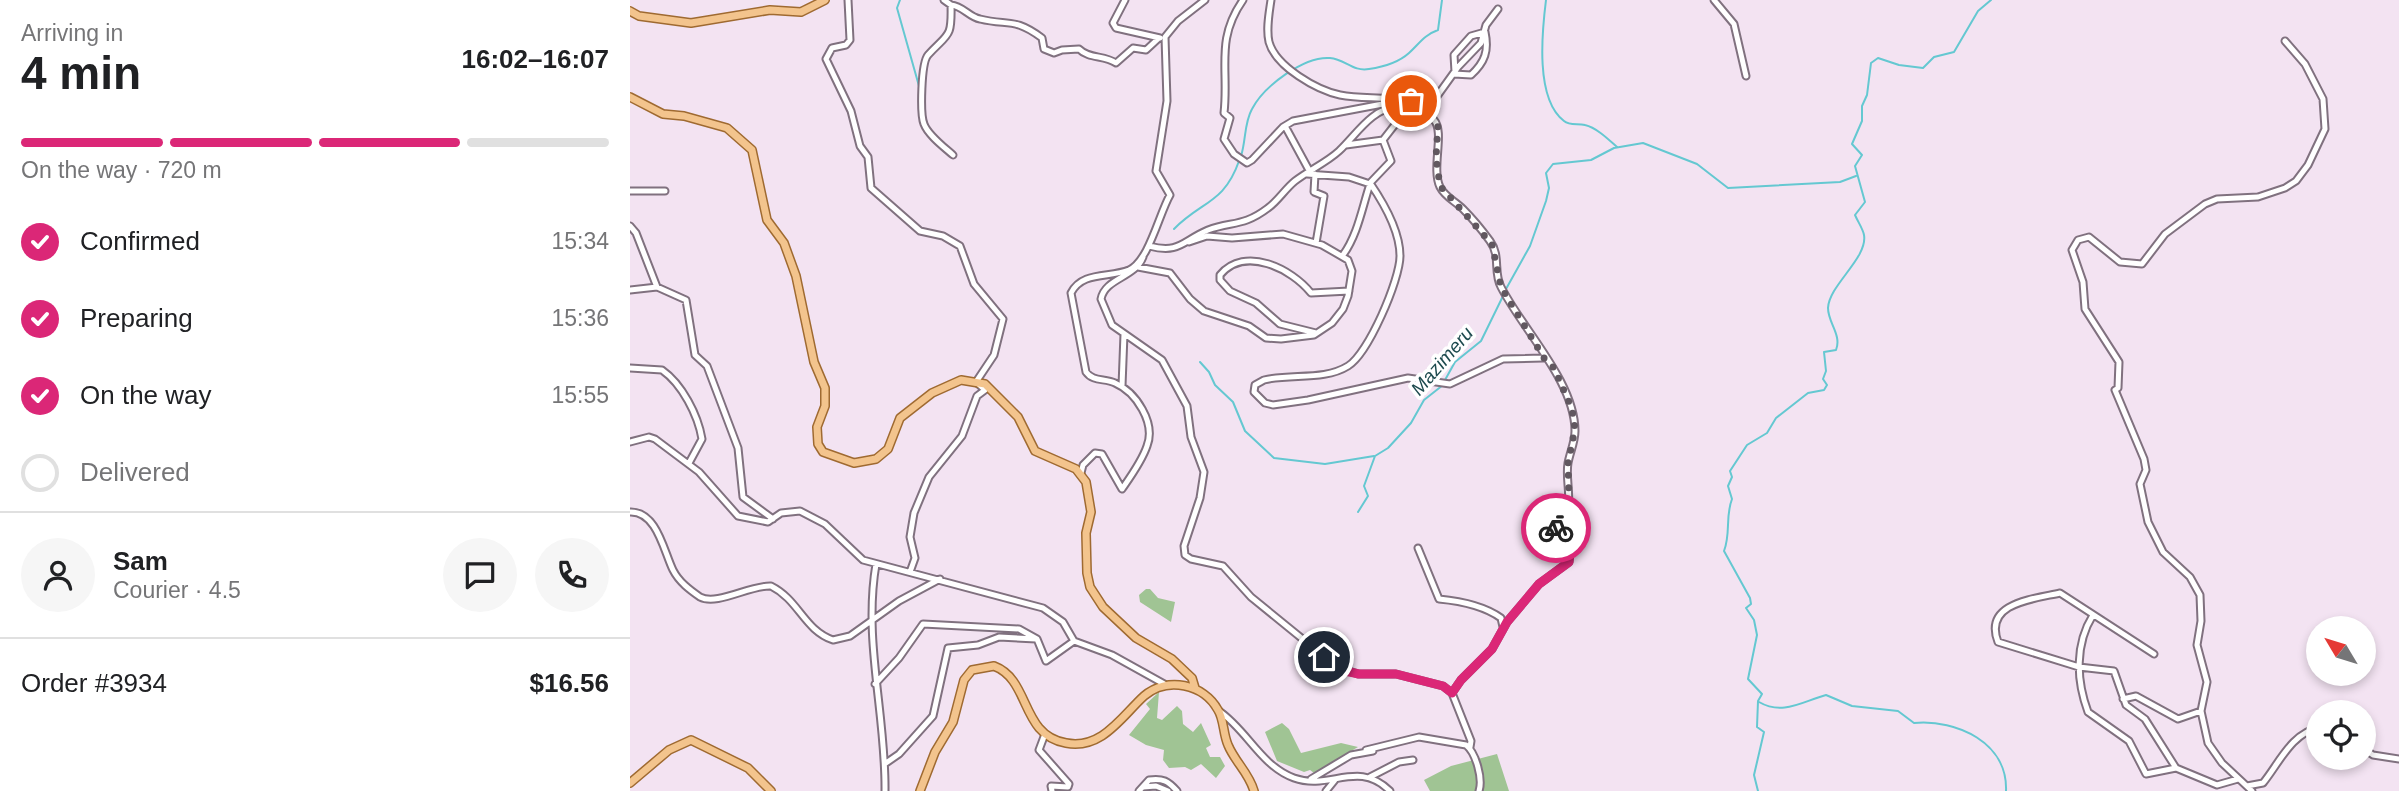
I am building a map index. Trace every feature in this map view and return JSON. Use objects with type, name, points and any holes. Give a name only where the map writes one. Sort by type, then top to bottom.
[{"type":"main road","points":[[630,11],[639,16],[691,23],[771,10],[801,12],[825,0]]},
{"type":"main road","points":[[630,97],[663,114],[684,116],[727,128],[752,150],[766,218],[784,243],[796,276],[814,362],[825,388],[825,406],[817,432],[819,447],[826,455],[858,464],[876,459],[888,449],[902,416],[942,387],[961,380],[977,380],[1001,397],[1018,417],[1035,451],[1081,473],[1091,499],[1086,538],[1087,573],[1093,592],[1109,616],[1136,638],[1172,659],[1192,678],[1195,688],[1219,710],[1228,746],[1250,776],[1254,791]]},
{"type":"main road","points":[[920,791],[935,752],[953,722],[961,688],[972,670],[993,666],[1009,674],[1028,713],[1045,734],[1068,744],[1097,738],[1116,726],[1144,696],[1166,685],[1195,688]]},
{"type":"main road","points":[[630,783],[669,750],[691,740],[748,768],[771,791]]},
{"type":"street","points":[[848,0],[850,40],[846,45],[832,48],[826,59],[853,116],[858,140],[868,158],[870,186],[917,229],[943,236],[960,246],[974,284],[1002,315],[994,355],[977,380],[985,390],[976,396],[962,436],[929,477],[912,517],[910,537],[915,558],[910,572]]},
{"type":"street","points":[[944,0],[951,5],[960,6],[976,19],[1006,20],[1031,29],[1042,37],[1044,49],[1054,53],[1079,50],[1084,55],[1105,56],[1116,62],[1133,48],[1146,50],[1205,0]]},
{"type":"street","points":[[1125,0],[1115,15],[1113,23],[1116,28],[1162,38]]},
{"type":"street","points":[[1243,0],[1236,10],[1224,44],[1224,113],[1230,118],[1224,139],[1234,154],[1247,163],[1285,126],[1305,118],[1388,103],[1415,104]]},
{"type":"street","points":[[1271,0],[1270,44],[1281,60],[1298,74],[1341,95],[1400,98],[1415,104],[1432,117],[1439,129],[1436,158],[1440,186],[1492,244],[1497,259],[1499,283],[1544,358],[1554,368],[1573,416],[1574,439],[1568,468],[1569,497],[1566,514],[1556,528],[1557,538],[1568,548],[1570,558],[1563,568],[1539,584],[1492,649],[1452,693]]},
{"type":"street","points":[[1714,0],[1734,24],[1746,76]]},
{"type":"street","points":[[951,5],[952,25],[944,43],[928,55],[923,67],[921,115],[924,127],[953,155]]},
{"type":"street","points":[[1432,117],[1435,99],[1481,43],[1498,9]]},
{"type":"street","points":[[1454,73],[1454,55],[1471,36],[1485,32]]},
{"type":"street","points":[[1454,73],[1471,75],[1480,67],[1488,46],[1485,32]]},
{"type":"street","points":[[1162,38],[1167,101],[1156,168],[1158,178],[1171,195],[1157,220],[1149,246],[1138,267],[1109,285],[1101,296],[1110,321],[1124,334],[1163,360],[1187,406],[1191,437],[1204,472],[1200,498],[1184,546],[1185,555],[1191,559],[1223,566],[1251,597],[1337,667],[1359,674],[1396,674],[1443,686],[1452,693],[1471,741],[1470,747],[1480,778],[1479,791]]},
{"type":"street","points":[[2286,41],[2305,64],[2321,92],[2326,123],[2314,155],[2296,181],[2258,197],[2217,199],[2205,204],[2165,234],[2142,264],[2120,262],[2089,237],[2078,240],[2072,247],[2083,284],[2084,306],[2119,362],[2118,388],[2115,390],[2144,459],[2146,470],[2140,484],[2148,522],[2163,552],[2190,577],[2199,592],[2201,621],[2197,645],[2207,682],[2201,711],[2211,749],[2249,789],[2263,783],[2276,762],[2306,733]]},
{"type":"street","points":[[1383,140],[1397,121],[1415,104]]},
{"type":"street","points":[[1189,242],[1208,230],[1247,221],[1311,173],[1382,110],[1415,104]]},
{"type":"street","points":[[1285,126],[1311,173],[1314,191],[1324,196],[1316,243]]},
{"type":"street","points":[[1343,146],[1383,140]]},
{"type":"street","points":[[1343,255],[1356,235],[1361,206],[1370,184],[1391,161],[1383,140]]},
{"type":"street","points":[[1311,173],[1349,177],[1370,184],[1383,202],[1400,256],[1386,302],[1368,340],[1347,367],[1325,374],[1276,377],[1258,382],[1254,392],[1259,399],[1273,405],[1288,404],[1408,378],[1450,384],[1503,359],[1544,358]]},
{"type":"street","points":[[630,191],[665,191]]},
{"type":"street","points":[[630,226],[636,233],[657,287]]},
{"type":"street","points":[[1138,267],[1169,272],[1204,311],[1249,326],[1266,338],[1281,339],[1319,333],[1343,309],[1349,291],[1351,267],[1343,255],[1316,243],[1271,233],[1232,238],[1207,236],[1168,250],[1149,246]]},
{"type":"street","points":[[1081,473],[1093,455],[1102,454],[1122,489],[1147,446],[1143,411],[1135,397],[1122,386],[1091,378],[1086,372],[1071,293],[1080,281],[1130,269],[1143,257]]},
{"type":"street","points":[[1319,333],[1280,324],[1256,303],[1226,289],[1220,275],[1233,265],[1265,262],[1290,271],[1311,293],[1349,291]]},
{"type":"street","points":[[630,290],[657,287],[686,300],[695,355],[706,366],[738,448],[741,493],[748,503],[773,519]]},
{"type":"street","points":[[1122,386],[1124,334]]},
{"type":"street","points":[[630,368],[662,370],[680,388],[692,408],[702,439],[689,463]]},
{"type":"street","points":[[630,442],[652,438],[689,463],[738,516],[768,522],[789,511],[814,516],[858,557],[1043,608],[1063,622],[1074,641],[1112,655],[1166,685]]},
{"type":"street","points":[[630,512],[638,513],[652,525],[673,571],[687,587],[705,600],[756,586],[771,586],[794,603],[807,625],[820,636],[841,639],[870,623],[899,601],[940,579]]},
{"type":"street","points":[[1418,548],[1439,599],[1457,601],[1490,611],[1501,618],[1503,631]]},
{"type":"street","points":[[876,564],[870,623],[886,763],[885,791]]},
{"type":"street","points":[[2154,654],[2060,593],[2015,604],[1996,617],[1994,622],[1998,642],[2079,667],[2114,671],[2123,691],[2123,699],[2145,719],[2176,768]]},
{"type":"street","points":[[2093,615],[2080,650],[2079,667],[2088,712],[2129,741],[2146,774],[2176,768],[2217,785],[2238,779]]},
{"type":"street","points":[[876,684],[923,624],[1016,629],[1037,639],[1046,661],[1074,641]]},
{"type":"street","points":[[886,763],[899,754],[933,716],[948,648],[978,645],[999,637],[1037,639]]},
{"type":"street","points":[[2123,699],[2136,696],[2178,719],[2201,711]]},
{"type":"street","points":[[1219,710],[1237,724],[1274,767],[1296,779],[1335,780],[1354,775],[1370,777],[1390,791]]},
{"type":"street","points":[[1045,734],[1039,750],[1069,784],[1068,787],[1051,786],[1052,791]]},
{"type":"street","points":[[1308,780],[1351,755],[1419,737],[1470,747]]},
{"type":"street","points":[[1366,750],[1373,751]]},
{"type":"street","points":[[2376,755],[2399,759]]},
{"type":"street","points":[[1370,777],[1399,762],[1413,760]]},
{"type":"street","points":[[1141,789],[1149,780],[1158,779],[1167,780],[1177,791]]},
{"type":"street","points":[[1326,791],[1335,780]]},
{"type":"street","points":[[1141,789],[1157,786],[1168,791]]},
{"type":"green space","points":[[1150,589],[1158,598],[1175,602],[1171,622],[1140,602],[1139,595]]},
{"type":"green space","points":[[1159,692],[1157,718],[1162,720],[1177,706],[1182,711],[1183,724],[1193,732],[1201,723],[1211,745],[1206,748],[1210,757],[1220,757],[1225,766],[1216,778],[1201,764],[1191,770],[1185,767],[1169,768],[1163,760],[1164,750],[1146,745],[1129,735],[1150,709],[1146,704]]},
{"type":"green space","points":[[1282,723],[1289,729],[1301,753],[1341,743],[1358,747],[1314,773],[1310,770],[1304,772],[1277,761],[1265,732]]},
{"type":"green space","points":[[1497,754],[1509,791],[1430,791],[1424,780],[1451,766]]},
{"type":"waterway","points":[[900,0],[897,8],[919,86]]},
{"type":"waterway","points":[[1241,156],[1249,114],[1275,82],[1297,67],[1320,59],[1335,59],[1363,69],[1396,61],[1438,30],[1442,0]]},
{"type":"waterway","points":[[1546,0],[1542,47],[1548,97],[1555,111],[1566,123],[1589,126],[1617,147]]},
{"type":"waterway","points":[[1758,791],[1754,775],[1764,732],[1757,727],[1758,701],[1762,694],[1748,679],[1757,635],[1754,620],[1746,608],[1751,604],[1750,598],[1724,551],[1732,499],[1728,486],[1732,477],[1730,471],[1747,445],[1767,433],[1776,418],[1808,393],[1824,390],[1827,385],[1823,379],[1826,371],[1824,352],[1836,350],[1837,345],[1828,308],[1830,299],[1864,244],[1863,233],[1855,215],[1865,202],[1855,166],[1862,155],[1852,144],[1862,121],[1862,106],[1867,95],[1871,63],[1878,58],[1899,65],[1923,68],[1934,57],[1954,52],[1978,11],[1991,0]]},
{"type":"waterway","name":"Mazimeru","points":[[1506,289],[1530,246],[1549,188],[1546,173],[1553,164],[1591,160],[1614,148],[1643,143],[1697,164],[1728,188],[1840,182],[1856,176]]},
{"type":"waterway","points":[[1174,229],[1219,194],[1233,175],[1239,161]]},
{"type":"waterway","name":"Mazimeru","points":[[1445,380],[1455,362],[1481,341],[1504,294]]},
{"type":"waterway","points":[[1200,362],[1215,385],[1233,402],[1245,431],[1274,458],[1325,464],[1374,456]]},
{"type":"waterway","name":"Mazimeru","points":[[1358,512],[1368,496],[1364,486],[1375,456],[1388,448],[1411,423],[1424,400],[1443,385]]},
{"type":"waterway","points":[[1759,702],[1785,708],[1826,695],[1852,706],[1898,711],[1914,723],[1947,725],[1963,730],[1989,747],[1999,760],[2006,791]]},
{"type":"way so far","points":[[1411,101],[1438,125],[1440,131],[1436,158],[1440,186],[1492,244],[1496,251],[1497,280],[1544,358],[1554,368],[1572,409],[1575,429],[1568,463],[1569,497],[1566,514],[1556,528]]},
{"type":"route","points":[[1324,657],[1345,671],[1359,674],[1396,674],[1443,686],[1452,693],[1469,671],[1492,649],[1507,622],[1539,584],[1569,562],[1570,552],[1557,538],[1556,528]]}]
